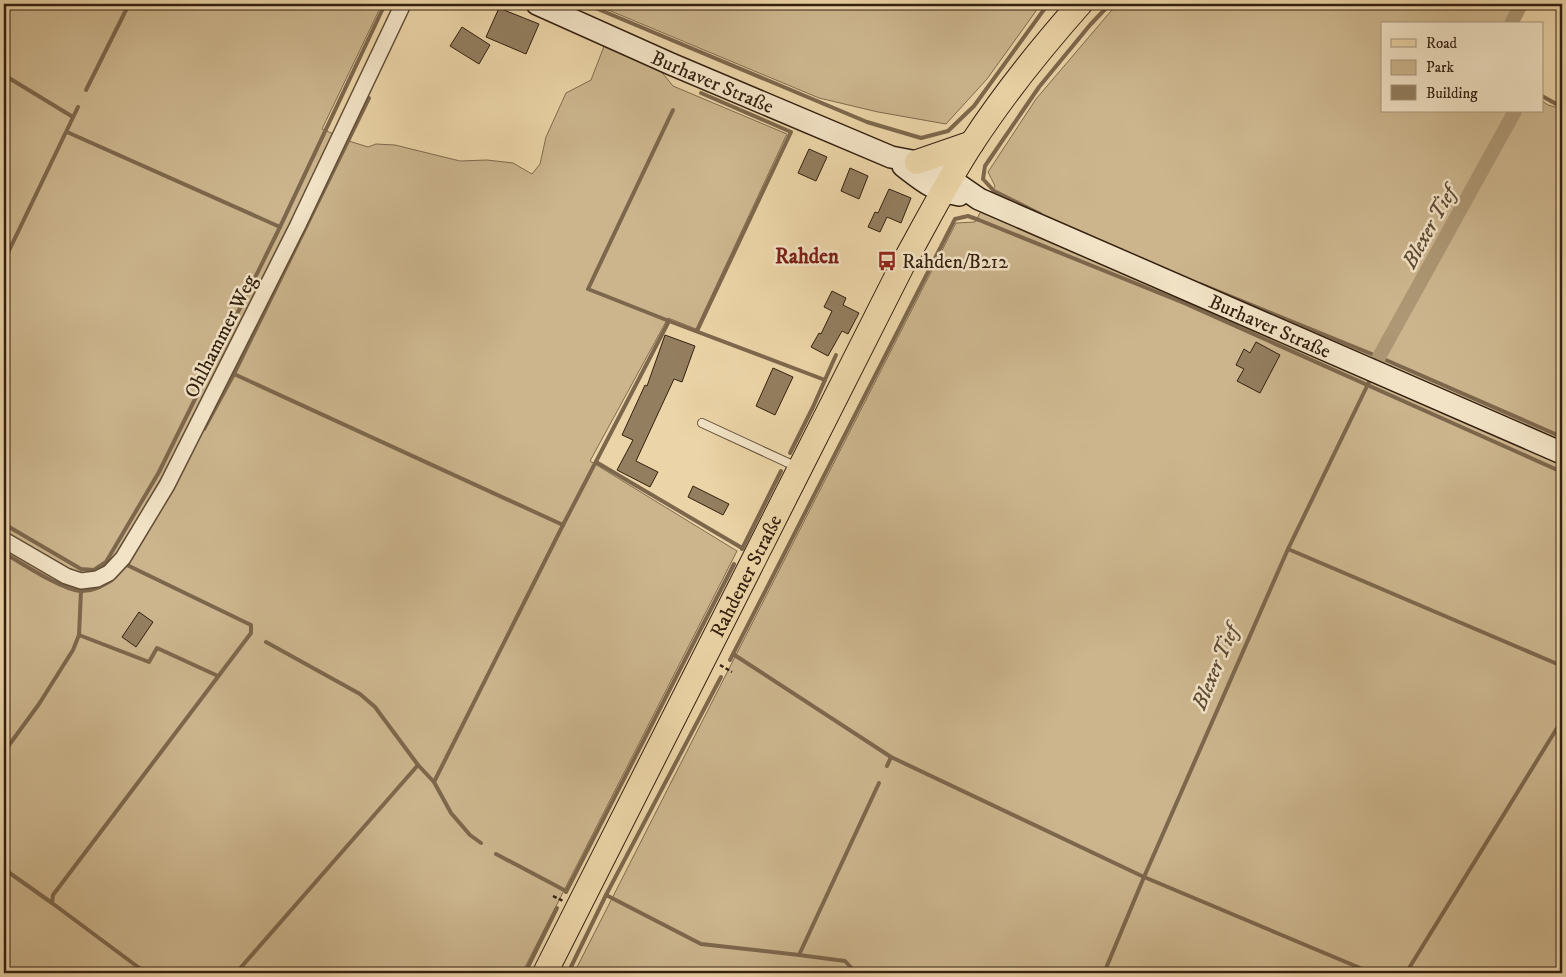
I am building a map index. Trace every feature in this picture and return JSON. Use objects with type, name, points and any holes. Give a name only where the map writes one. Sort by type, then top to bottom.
[{"type":"main road","name":"Rahdener Straße","points":[[545,973],[902,266],[972,143],[1019,78],[1080,4]]},
{"type":"main road","points":[[917,162],[972,143]]},
{"type":"street","name":"Ohlhammer Weg","points":[[4,540],[66,576],[81,581],[97,579],[109,573],[123,558],[172,477],[297,227],[402,4]]},
{"type":"street","name":"Burhaver Straße","points":[[537,4],[672,64],[891,157],[917,162],[947,185],[1562,453]]},
{"type":"street","name":"Burhaver Straße","points":[[891,157],[931,186],[947,185]]},
{"type":"lane","points":[[702,423],[799,468]]},
{"type":"path","points":[[716,662],[732,672]]},
{"type":"green space","points":[[4,4],[382,4],[322,129],[368,147],[376,144],[395,145],[460,161],[487,160],[513,163],[532,174],[540,164],[546,137],[566,93],[591,80],[606,41],[655,64],[673,86],[787,134],[696,329],[668,318],[590,461],[737,551],[522,973],[4,973]]},
{"type":"green space","points":[[594,4],[1041,4],[987,79],[946,124],[878,112],[819,98]]},
{"type":"green space","points":[[1117,4],[1517,4],[1507,22],[1381,22],[1381,112],[1544,112],[1544,102],[1562,109],[1562,973],[574,973],[956,223],[975,222],[995,186],[988,172],[1036,99]]},
{"type":"building","points":[[499,8],[539,24],[526,54],[486,37]]},
{"type":"building","points":[[462,27],[490,45],[479,64],[450,46]]},
{"type":"building","points":[[809,149],[827,157],[816,181],[798,173]]},
{"type":"building","points":[[850,168],[868,176],[859,199],[841,191]]},
{"type":"building","points":[[889,189],[911,198],[901,223],[887,217],[880,232],[868,227],[875,212],[878,213]]},
{"type":"building","points":[[832,291],[846,298],[843,305],[859,313],[848,334],[842,331],[828,356],[811,347],[819,333],[821,334],[832,311],[824,307]]},
{"type":"building","points":[[665,335],[695,346],[682,382],[674,379],[636,461],[658,472],[650,487],[617,470],[633,440],[622,435],[645,385],[647,386]]},
{"type":"building","points":[[1256,342],[1280,355],[1260,393],[1237,381],[1244,369],[1236,365],[1244,349],[1250,353]]},
{"type":"building","points":[[773,368],[793,377],[775,415],[756,406]]},
{"type":"building","points":[[693,486],[729,504],[723,515],[688,497]]},
{"type":"building","points":[[139,612],[153,622],[136,647],[122,637]]},
{"type":"waterway","points":[[86,90],[129,4]]},
{"type":"waterway","points":[[4,524],[81,569],[94,570],[106,562],[159,472],[280,227],[385,4]]},
{"type":"waterway","points":[[586,4],[867,122],[921,138],[948,131],[974,106],[1048,4]]},
{"type":"waterway","points":[[1040,214],[994,191],[983,179],[985,166],[1039,87],[1090,25],[1110,4]]},
{"type":"waterway","name":"Blexer Tief","points":[[1512,22],[1521,4]]},
{"type":"waterway","points":[[4,75],[73,117]]},
{"type":"waterway","points":[[697,331],[791,132],[701,93]]},
{"type":"waterway","points":[[1544,97],[1562,106]]},
{"type":"waterway","points":[[204,429],[234,374],[369,98]]},
{"type":"waterway","points":[[4,261],[78,107]]},
{"type":"waterway","points":[[673,110],[588,289],[825,380]]},
{"type":"waterway","name":"Blexer Tief","points":[[1378,362],[1379,357],[1514,112]]},
{"type":"waterway","points":[[67,132],[280,227]]},
{"type":"waterway","points":[[730,660],[955,219],[968,216],[1184,303],[1562,472]]},
{"type":"waterway","name":"Blexer Tief","points":[[1200,284],[1379,357],[1562,437]]},
{"type":"waterway","points":[[434,782],[563,525],[669,321]]},
{"type":"waterway","points":[[790,453],[836,355]]},
{"type":"waterway","points":[[234,374],[563,525]]},
{"type":"waterway","name":"Blexer Tief","points":[[1104,973],[1144,877],[1288,549],[1370,380]]},
{"type":"waterway","points":[[596,462],[742,548]]},
{"type":"waterway","points":[[742,549],[781,471]]},
{"type":"waterway","points":[[1288,549],[1562,666]]},
{"type":"waterway","points":[[4,553],[52,581],[72,589],[89,591],[112,580]]},
{"type":"waterway","points":[[566,892],[734,564]]},
{"type":"waterway","points":[[127,565],[251,625],[251,633],[53,895],[52,903],[146,973]]},
{"type":"waterway","points":[[4,752],[39,704],[73,650],[79,635],[81,591]]},
{"type":"waterway","points":[[79,635],[149,662],[157,648],[218,676]]},
{"type":"waterway","points":[[266,642],[360,694],[375,707],[418,765],[434,782],[451,813],[470,835],[481,843]]},
{"type":"waterway","points":[[733,654],[891,757],[1144,877],[1372,973]]},
{"type":"waterway","points":[[568,973],[606,895],[721,677]]},
{"type":"waterway","points":[[1406,973],[1562,720]]},
{"type":"waterway","points":[[887,766],[891,757]]},
{"type":"waterway","points":[[236,973],[418,765]]},
{"type":"waterway","points":[[799,955],[879,783]]},
{"type":"waterway","points":[[496,854],[566,891]]},
{"type":"waterway","points":[[4,869],[52,903]]},
{"type":"waterway","points":[[606,895],[701,944],[845,961],[856,973]]},
{"type":"waterway","points":[[525,973],[557,908]]},
{"type":"place","name":"Rahden/B212","points":[[887,261]]},
{"type":"district","name":"Rahden","points":[[807,256]]}]
